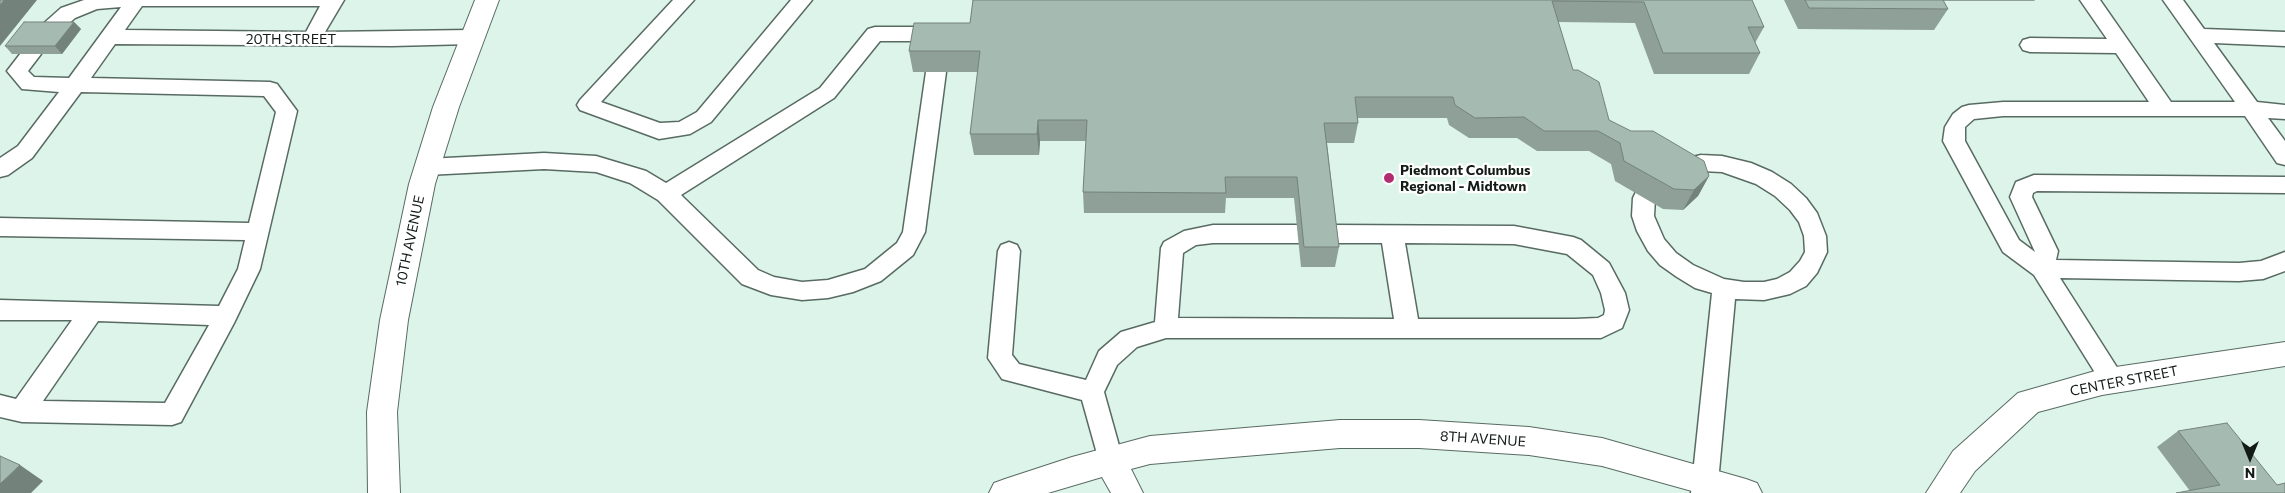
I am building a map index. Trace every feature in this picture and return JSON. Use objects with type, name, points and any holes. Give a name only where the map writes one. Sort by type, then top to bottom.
[{"type":"street","name":"10TH AVENUE","points":[[384,493],[382,412],[394,320],[422,184],[446,107],[471,37],[488,0]]},
{"type":"street","name":"CENTER STREET","points":[[1942,493],[1964,461],[2029,402],[2113,380],[2285,354]]},
{"type":"street","name":"8TH AVENUE","points":[[1005,493],[1072,471],[1150,450],[1215,443],[1340,434],[1419,434],[1529,441],[1602,452],[1704,487],[1746,493]]},
{"type":"street","points":[[1110,460],[1127,493]]},
{"type":"lane","points":[[50,29],[68,13],[95,3],[137,0],[334,1]]},
{"type":"lane","points":[[0,170],[25,152],[137,0]]},
{"type":"lane","points":[[684,0],[587,106],[659,131],[683,129],[704,116],[802,0]]},
{"type":"lane","points":[[2090,0],[2165,109]]},
{"type":"lane","points":[[2173,0],[2285,157]]},
{"type":"lane","points":[[311,39],[334,1]]},
{"type":"lane","points":[[666,194],[826,92],[875,34],[941,34],[939,44]]},
{"type":"lane","points":[[2200,36],[2285,39]]},
{"type":"lane","name":"20TH STREET","points":[[111,37],[311,39],[471,37]]},
{"type":"lane","points":[[2030,45],[2121,46]]},
{"type":"lane","points":[[11,408],[172,414],[226,316],[249,269],[287,111],[270,89],[29,84],[17,71],[31,54]]},
{"type":"lane","points":[[427,167],[544,161],[596,164],[638,177],[666,194],[750,277],[771,286],[802,291],[828,289],[873,275],[905,249],[914,232],[936,72]]},
{"type":"lane","points":[[2113,380],[2042,268],[2011,246],[1954,140],[1955,127],[1960,119],[1969,112],[2003,109],[2252,109],[2285,112]]},
{"type":"lane","points":[[1644,198],[1643,216],[1648,231],[1656,245],[1668,259],[1685,271],[1724,288],[1764,291],[1782,287],[1798,279],[1810,267],[1816,252],[1815,236],[1809,219],[1798,204],[1783,190],[1764,178],[1743,169],[1722,164],[1701,163],[1673,169]]},
{"type":"lane","points":[[2042,268],[2047,252],[2026,213],[2021,197],[2024,188],[2034,183],[2285,185]]},
{"type":"lane","points":[[0,227],[257,232]]},
{"type":"lane","points":[[1166,328],[1172,248],[1192,237],[1213,234],[1298,234]]},
{"type":"lane","points":[[1110,460],[1092,392],[1108,358],[1130,339],[1166,328],[1601,328],[1614,321],[1617,310],[1613,293],[1601,269],[1573,246],[1514,235],[1332,234]]},
{"type":"lane","points":[[1392,235],[1408,329]]},
{"type":"lane","points":[[1009,251],[1000,358],[1011,372],[1092,392]]},
{"type":"lane","points":[[2042,268],[2238,272],[2263,270],[2285,261]]},
{"type":"lane","points":[[1704,487],[1724,288]]},
{"type":"lane","points":[[0,310],[226,316]]},
{"type":"lane","points":[[11,408],[92,311]]},
{"type":"building","points":[[973,0],[1752,0],[1764,27],[1748,27],[1760,53],[1663,53],[1644,2],[1552,1],[1573,70],[1578,70],[1599,82],[1609,120],[1631,131],[1653,131],[1704,161],[1709,176],[1694,190],[1674,189],[1624,161],[1620,143],[1598,131],[1544,131],[1524,117],[1475,118],[1455,105],[1453,97],[1355,97],[1358,123],[1324,123],[1339,247],[1304,247],[1297,177],[1225,177],[1226,193],[1083,192],[1087,120],[1038,120],[1037,134],[970,134],[980,51],[909,51],[914,23],[970,23]]},
{"type":"building","points":[[1805,0],[1943,0],[1948,9],[1809,8]]},
{"type":"building","points":[[24,22],[74,22],[55,46],[5,46]]},
{"type":"building","points":[[2227,423],[2277,485],[2285,483],[2285,493],[2176,493],[2220,485],[2178,431]]},
{"type":"building","points":[[0,456],[20,465],[0,484]]},
{"type":"place","name":"Piedmont Columbus Regional - Midtown","points":[[1389,178]]}]
